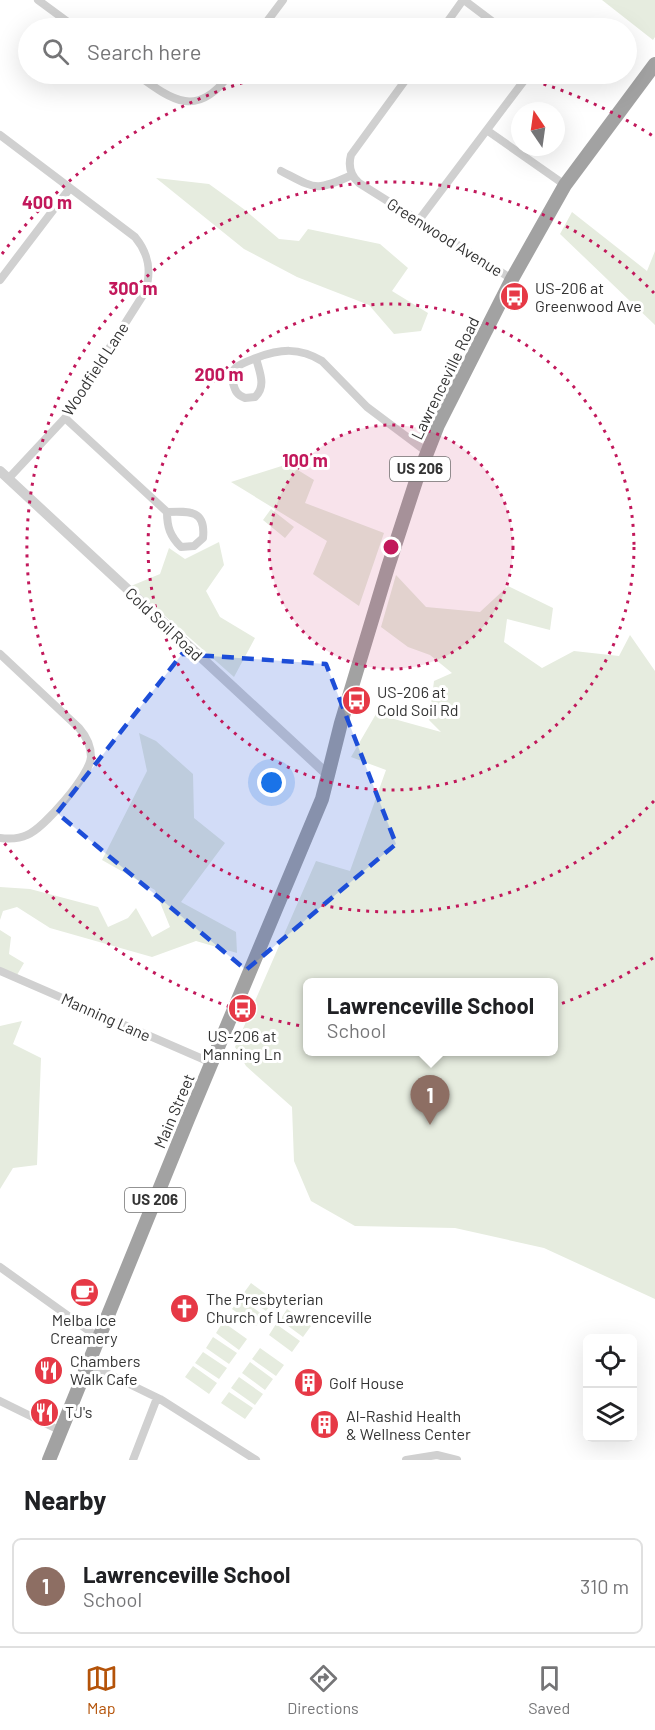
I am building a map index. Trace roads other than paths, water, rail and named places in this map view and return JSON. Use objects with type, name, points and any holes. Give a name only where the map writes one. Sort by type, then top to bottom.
[{"type":"highway","name":"Lawrenceville Road","points":[[328,775],[341,723],[388,567],[427,452],[458,383],[512,279],[565,185],[655,64]]},
{"type":"highway","name":"Main Street","points":[[49,1460],[322,799],[328,775]]},
{"type":"street","points":[[38,0],[62,18]]},
{"type":"street","points":[[270,18],[283,0]]},
{"type":"street","points":[[450,18],[464,0],[488,18]]},
{"type":"street","points":[[150,84],[166,96],[185,101],[195,101],[212,94],[221,84]]},
{"type":"street","points":[[281,171],[311,186],[323,187],[352,175],[349,162],[351,154],[403,84]]},
{"type":"street","points":[[419,220],[522,84]]},
{"type":"street","points":[[488,131],[565,185]]},
{"type":"street","name":"Woodfield Lane","points":[[0,135],[135,237],[146,253],[150,272],[145,292],[64,418],[4,475]]},
{"type":"street","name":"Greenwood Avenue","points":[[352,175],[359,183],[512,279]]},
{"type":"street","points":[[0,280],[70,188]]},
{"type":"street","points":[[256,358],[262,389],[255,397],[245,398],[236,392],[230,376],[231,372],[243,363],[256,358],[284,350],[303,352],[322,361],[367,407],[427,452]]},
{"type":"street","points":[[64,418],[167,512],[193,512],[199,517],[204,528],[203,538],[194,546],[181,547],[171,538],[167,524],[167,512]]},
{"type":"street","name":"Cold Soil Road","points":[[4,475],[328,775]]},
{"type":"street","points":[[0,654],[79,728],[88,741],[91,759],[84,776],[37,830],[20,838],[0,838]]},
{"type":"street","name":"Manning Lane","points":[[0,971],[212,1063]]},
{"type":"street","points":[[0,1267],[99,1338]]},
{"type":"street","points":[[88,1364],[157,1398],[256,1460]]},
{"type":"street","points":[[133,1460],[157,1398]]},
{"type":"street","points":[[0,1401],[61,1431]]},
{"type":"street","points":[[406,1460],[437,1455],[457,1460]]},
{"type":"place","name":"US-206 at Greenwood Ave","points":[[514,297]]},
{"type":"place","name":"US-206 at Cold Soil Rd","points":[[356,701]]},
{"type":"place","name":"US-206 at Manning Ln","points":[[242,1008]]},
{"type":"place","name":"Lawrenceville School","points":[[430,1125]]},
{"type":"place","name":"Melba Ice Creamery","points":[[84,1292]]},
{"type":"place","name":"The Presbyterian Church of Lawrenceville","points":[[185,1308]]},
{"type":"place","name":"Chambers Walk Cafe","points":[[49,1370]]},
{"type":"place","name":"Golf House","points":[[308,1383]]},
{"type":"place","name":"TJ's","points":[[44,1412]]},
{"type":"place","name":"Al-Rashid Health & Wellness Center","points":[[325,1425]]}]
